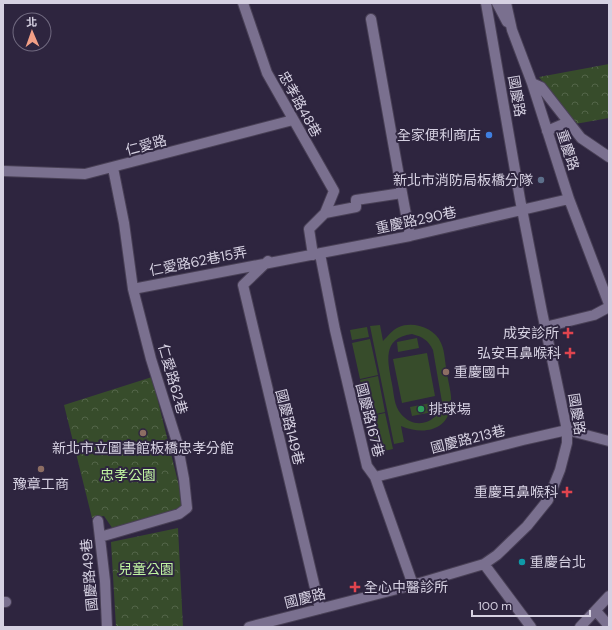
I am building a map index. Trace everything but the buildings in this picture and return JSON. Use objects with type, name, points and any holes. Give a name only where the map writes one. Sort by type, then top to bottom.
[{"type":"street","name":"忠孝路48巷","points":[[243,3],[267,73],[334,191],[325,213]]},
{"type":"street","name":"國慶路","points":[[249,627],[413,585],[484,564],[497,555],[527,526],[548,500],[560,470],[568,443],[567,430],[522,210],[486,3]]},
{"type":"street","points":[[489,21],[500,4]]},
{"type":"street","name":"重慶路","points":[[500,4],[512,30],[532,83],[569,199],[609,304]]},
{"type":"street","points":[[371,19],[410,236]]},
{"type":"street","points":[[532,83],[541,86],[581,138],[609,157]]},
{"type":"street","name":"仁愛路","points":[[3,171],[85,174],[113,168],[293,120]]},
{"type":"street","points":[[547,131],[568,122]]},
{"type":"street","name":"仁愛路62巷","points":[[100,537],[179,514],[187,508],[184,479],[177,442],[151,359],[133,288],[124,223],[113,168]]},
{"type":"street","points":[[325,213],[356,207],[356,200],[402,193]]},
{"type":"street","name":"重慶路290巷","points":[[268,261],[316,255],[410,236],[569,199]]},
{"type":"street","name":"國慶路167巷","points":[[325,213],[309,229],[367,466],[375,477],[413,585]]},
{"type":"street","points":[[242,286],[268,261]]},
{"type":"street","name":"仁愛路62巷15弄","points":[[133,288],[268,261]]},
{"type":"street","name":"國慶路149巷","points":[[238,268],[320,609]]},
{"type":"street","points":[[545,327],[594,315],[609,307]]},
{"type":"street","points":[[567,430],[609,441]]},
{"type":"street","name":"國慶路213巷","points":[[375,477],[567,430]]},
{"type":"street","name":"國慶路49巷","points":[[98,521],[107,627]]},
{"type":"street","points":[[484,564],[531,627]]},
{"type":"street","points":[[580,627],[609,596]]},
{"type":"street","points":[[596,611],[609,626]]},
{"type":"green space","points":[[609,64],[609,118],[575,124],[539,77]]},
{"type":"green space","points":[[380,325],[383,341],[392,331],[405,325],[417,325],[423,327],[434,333],[438,338],[443,350],[451,399],[449,413],[440,425],[433,429],[426,430],[409,429],[401,426],[404,442],[394,444],[370,326]],"holes":[[[412,334],[427,341],[433,350],[442,402],[440,409],[431,420],[419,423],[407,419],[401,414],[397,407],[388,360],[391,346],[395,340],[402,336]]]},
{"type":"green space","points":[[367,327],[369,337],[352,340],[350,330]]},
{"type":"green space","points":[[417,338],[419,348],[398,352],[397,342]]},
{"type":"green space","points":[[370,339],[378,375],[360,379],[352,343]]},
{"type":"green space","points":[[427,353],[435,396],[402,403],[393,359]]},
{"type":"green space","points":[[378,376],[385,412],[367,416],[360,380]]},
{"type":"green space","name":"忠孝公園","points":[[152,377],[184,506],[179,518],[117,535],[104,516],[92,518],[64,405]]},
{"type":"green space","name":"排球場","points":[[431,403],[433,412],[412,416],[410,407]]},
{"type":"green space","points":[[385,413],[393,449],[375,453],[367,417]]},
{"type":"green space","name":"兒童公園","points":[[178,528],[183,627],[116,627],[111,542]]},
{"type":"place","name":"全家便利商店","points":[[489,135]]},
{"type":"place","name":"新北市消防局板橋分隊","points":[[541,180]]},
{"type":"place","name":"成安診所","points":[[568,333]]},
{"type":"place","name":"弘安耳鼻喉科","points":[[570,353]]},
{"type":"place","name":"重慶國中","points":[[446,372]]},
{"type":"place","name":"排球場","points":[[421,409]]},
{"type":"place","name":"新北市立圖書館板橋忠孝分館","points":[[143,433]]},
{"type":"place","name":"豫章工商","points":[[41,469]]},
{"type":"place","name":"重慶耳鼻喉科","points":[[567,492]]},
{"type":"place","name":"重慶台北","points":[[522,562]]},
{"type":"place","name":"全心中醫診所","points":[[355,587]]}]
